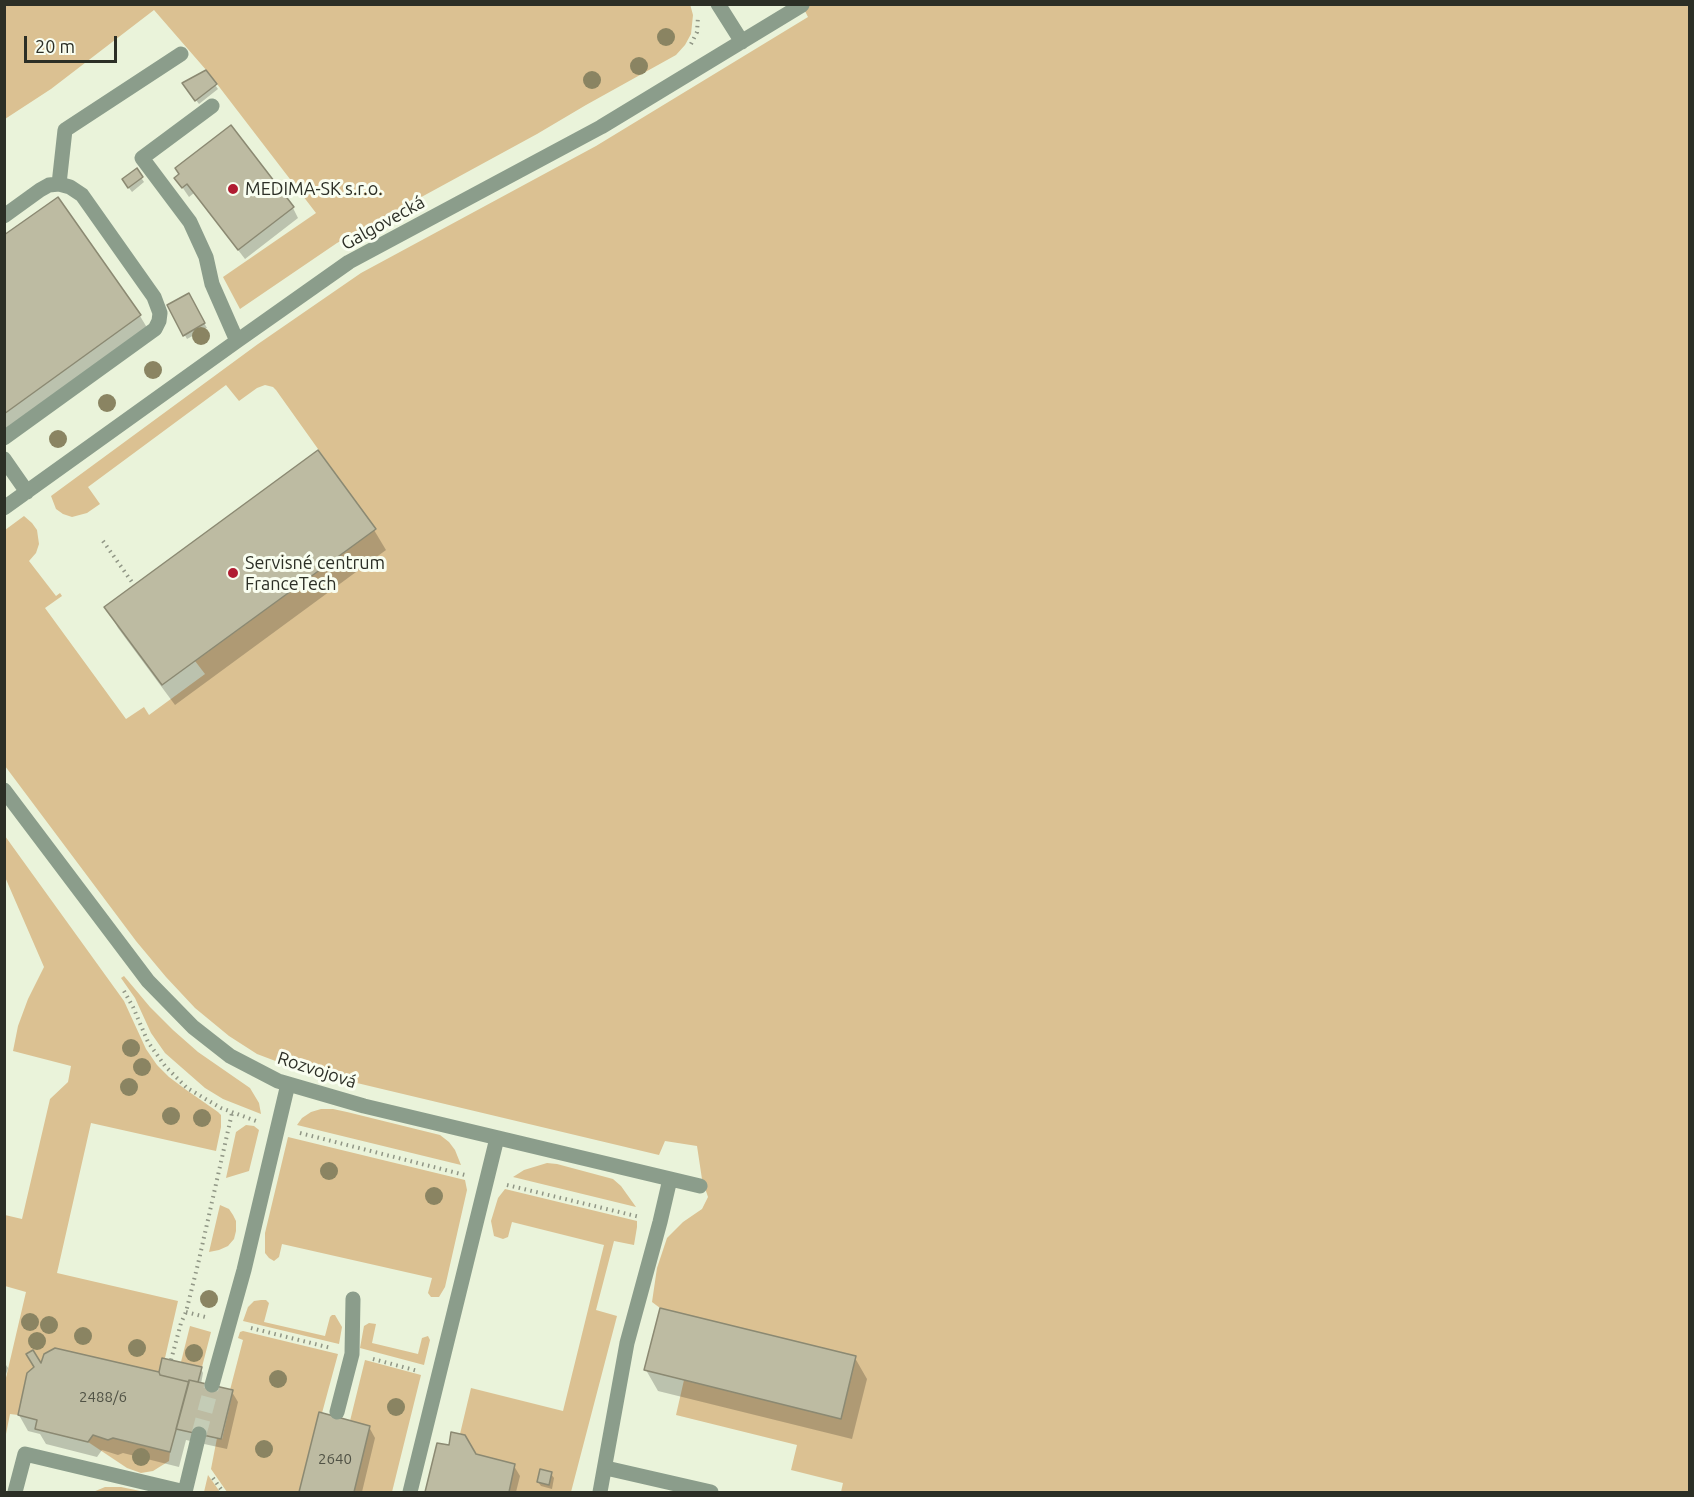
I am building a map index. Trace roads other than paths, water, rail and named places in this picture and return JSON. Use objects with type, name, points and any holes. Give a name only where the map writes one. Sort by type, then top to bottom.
[{"type":"street","points":[[718,4],[742,42]]},
{"type":"street","name":"Galgovecká","points":[[4,508],[349,262],[601,127],[802,5]]},
{"type":"street","points":[[59,184],[65,129],[181,54]]},
{"type":"street","points":[[212,106],[142,158],[190,222],[206,257],[212,284],[237,340]]},
{"type":"street","points":[[4,216],[49,185],[59,184],[70,187],[81,195],[154,297],[158,305],[159,321],[155,329],[4,438]]},
{"type":"street","points":[[4,459],[27,492]]},
{"type":"street","name":"Rozvojová","points":[[4,790],[148,981],[193,1027],[230,1056],[278,1081],[364,1106],[700,1186]]},
{"type":"street","points":[[212,1385],[244,1270],[288,1084]]},
{"type":"street","points":[[410,1492],[497,1138]]},
{"type":"street","points":[[600,1492],[627,1343],[670,1179]]},
{"type":"street","points":[[337,1412],[352,1354],[353,1299]]},
{"type":"street","points":[[15,1492],[25,1454],[185,1492],[199,1434]]},
{"type":"street","points":[[606,1468],[711,1492]]},
{"type":"tunnel","points":[[199,1434],[212,1385]]},
{"type":"place","name":"MEDIMA-SK s.r.o.","points":[[233,189]]},
{"type":"place","name":"Servisné centrum FranceTech","points":[[233,573]]}]
